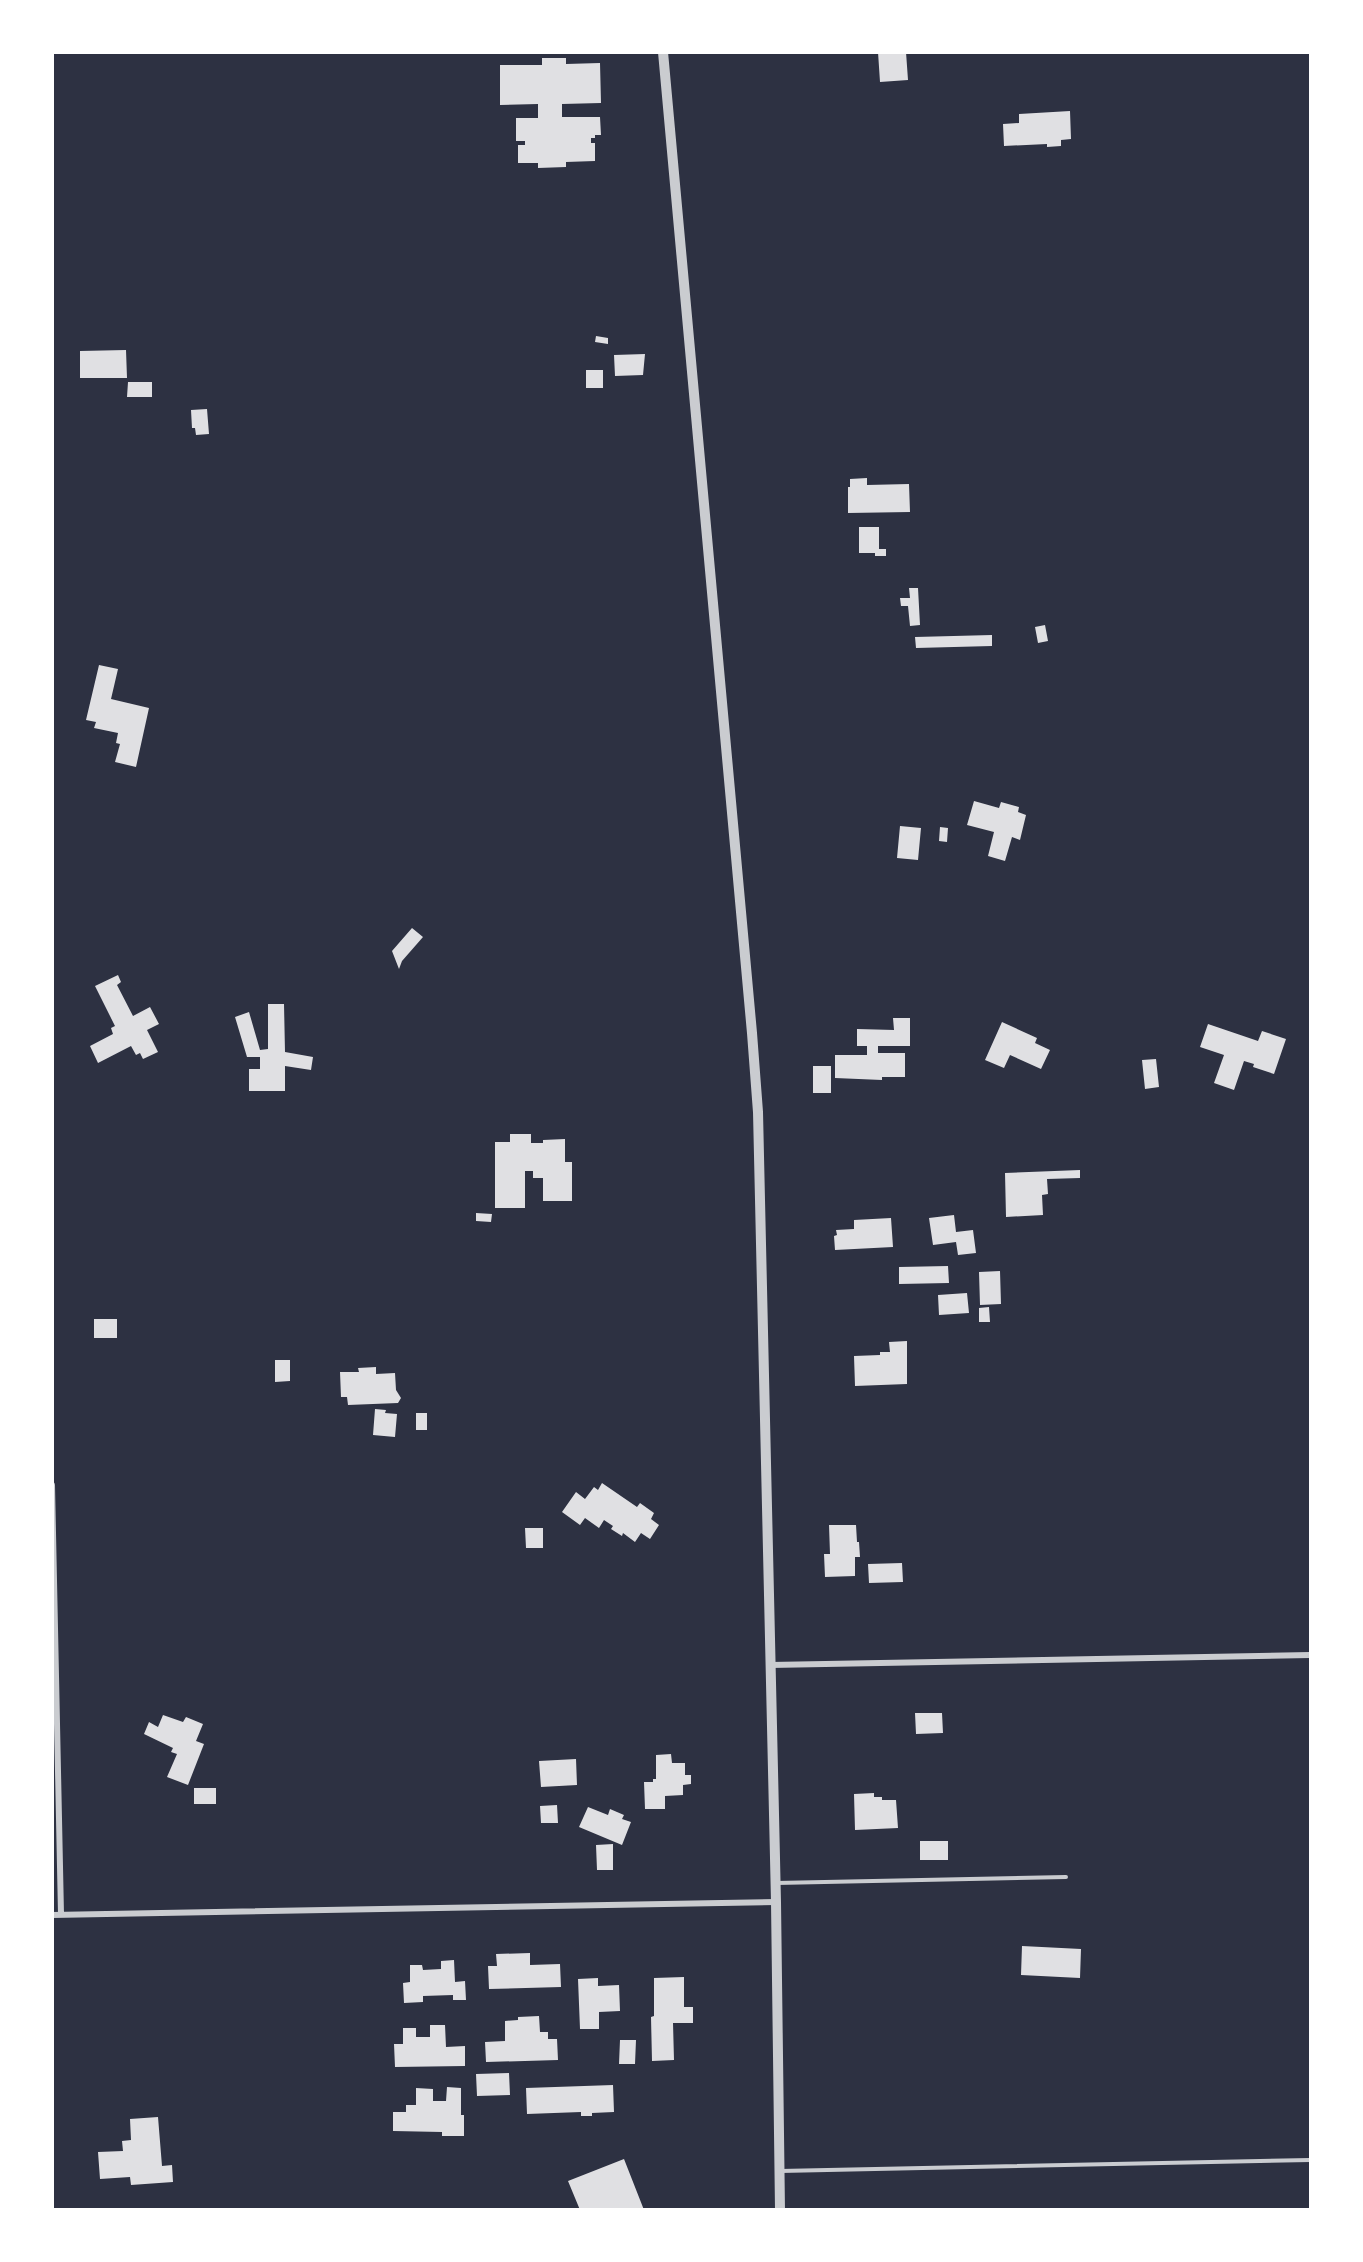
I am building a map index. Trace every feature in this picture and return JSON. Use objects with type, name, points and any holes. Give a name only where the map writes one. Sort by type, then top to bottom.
[{"type":"street","points":[[663,52],[757,1101],[776,1902],[780,2210]]},
{"type":"street","points":[[52,1485],[61,1914]]},
{"type":"street","points":[[770,1665],[1311,1655]]},
{"type":"street","points":[[52,1915],[776,1902]]},
{"type":"lane","points":[[775,1883],[1066,1877]]},
{"type":"lane","points":[[779,2171],[1311,2160]]},
{"type":"building","points":[[878,52],[906,52],[908,80],[880,82]]},
{"type":"building","points":[[542,58],[566,58],[566,64],[600,63],[601,103],[562,104],[562,117],[600,117],[601,135],[591,138],[591,143],[595,143],[595,161],[566,162],[566,167],[538,168],[538,163],[518,163],[518,145],[525,145],[525,141],[516,141],[516,118],[538,118],[538,104],[500,105],[500,65],[542,65]]},
{"type":"building","points":[[1070,111],[1071,139],[1061,140],[1061,146],[1047,147],[1047,144],[1004,146],[1003,124],[1019,123],[1019,114]]},
{"type":"building","points":[[596,336],[608,338],[608,344],[595,342]]},
{"type":"building","points":[[126,350],[127,378],[80,378],[80,351]]},
{"type":"building","points":[[645,354],[643,375],[615,376],[614,355]]},
{"type":"building","points":[[586,370],[603,370],[603,388],[586,388]]},
{"type":"building","points":[[128,382],[152,382],[152,397],[127,397]]},
{"type":"building","points":[[207,409],[209,434],[196,435],[195,428],[192,428],[191,410]]},
{"type":"building","points":[[867,478],[867,485],[909,484],[910,512],[848,513],[850,479]]},
{"type":"building","points":[[859,527],[879,527],[879,549],[886,549],[886,556],[859,553]]},
{"type":"building","points":[[909,588],[918,588],[920,625],[910,626],[908,606],[901,606],[900,598],[910,598]]},
{"type":"building","points":[[1045,625],[1048,641],[1038,643],[1035,627]]},
{"type":"building","points":[[992,635],[992,646],[916,648],[915,637]]},
{"type":"building","points":[[99,665],[118,669],[111,699],[149,708],[136,767],[115,762],[120,744],[116,743],[118,733],[94,728],[96,722],[86,720]]},
{"type":"building","points":[[974,801],[999,808],[1001,802],[1019,807],[1018,812],[1026,815],[1020,840],[1012,837],[1005,861],[988,856],[994,832],[967,825]]},
{"type":"building","points":[[900,826],[921,828],[918,860],[897,858]]},
{"type":"building","points":[[940,827],[948,828],[947,842],[939,841]]},
{"type":"building","points":[[412,928],[423,937],[402,961],[399,969],[392,951]]},
{"type":"building","points":[[118,975],[121,982],[117,985],[133,1016],[150,1007],[159,1024],[147,1030],[158,1052],[143,1059],[140,1053],[136,1055],[131,1046],[98,1063],[90,1046],[113,1034],[111,1028],[115,1026],[95,986]]},
{"type":"building","points":[[268,1004],[284,1004],[285,1052],[313,1057],[311,1070],[285,1066],[285,1091],[249,1091],[249,1069],[260,1069],[260,1057],[247,1057],[235,1017],[249,1012],[260,1050],[268,1049]]},
{"type":"building","points":[[893,1018],[910,1018],[910,1046],[878,1046],[878,1053],[905,1053],[905,1077],[882,1077],[882,1080],[835,1078],[835,1055],[867,1055],[867,1046],[857,1046],[857,1029],[894,1030]]},
{"type":"building","points":[[1002,1022],[1037,1038],[1035,1043],[1050,1050],[1041,1069],[1010,1055],[1004,1068],[985,1060]]},
{"type":"building","points":[[1208,1024],[1258,1041],[1262,1031],[1286,1039],[1274,1074],[1253,1067],[1254,1064],[1244,1061],[1234,1090],[1214,1083],[1224,1055],[1200,1047]]},
{"type":"building","points":[[1156,1059],[1159,1087],[1145,1089],[1142,1060]]},
{"type":"building","points":[[813,1066],[831,1066],[831,1093],[813,1093]]},
{"type":"building","points":[[510,1134],[531,1134],[531,1143],[565,1139],[565,1162],[572,1162],[572,1201],[543,1201],[543,1178],[533,1178],[533,1171],[525,1171],[525,1208],[495,1208],[495,1142],[510,1142]]},
{"type":"building","points":[[1080,1170],[1080,1178],[1047,1179],[1048,1194],[1042,1195],[1043,1215],[1006,1217],[1005,1173]]},
{"type":"building","points":[[476,1213],[492,1214],[491,1222],[476,1221]]},
{"type":"building","points":[[954,1215],[956,1232],[973,1230],[976,1253],[958,1255],[956,1242],[933,1245],[929,1218]]},
{"type":"building","points":[[891,1218],[893,1247],[835,1250],[836,1230],[854,1229],[854,1220]]},
{"type":"building","points":[[948,1266],[949,1283],[899,1284],[899,1267]]},
{"type":"building","points":[[1000,1271],[1001,1304],[980,1305],[979,1272]]},
{"type":"building","points":[[967,1293],[969,1313],[939,1315],[938,1295]]},
{"type":"building","points":[[989,1307],[990,1322],[979,1322],[979,1308]]},
{"type":"building","points":[[94,1319],[117,1319],[117,1338],[94,1338]]},
{"type":"building","points":[[907,1341],[907,1384],[855,1386],[854,1356],[880,1355],[880,1352],[890,1352],[889,1342]]},
{"type":"building","points":[[275,1360],[290,1360],[290,1381],[275,1382]]},
{"type":"building","points":[[376,1367],[376,1374],[395,1373],[396,1390],[401,1398],[398,1403],[348,1405],[347,1397],[341,1397],[340,1372],[359,1372],[358,1368]]},
{"type":"building","points":[[375,1409],[397,1414],[395,1437],[373,1435]]},
{"type":"building","points":[[416,1413],[427,1413],[427,1430],[416,1430]]},
{"type":"building","points":[[602,1483],[637,1507],[640,1503],[654,1513],[651,1519],[659,1525],[650,1539],[641,1533],[635,1542],[623,1533],[622,1536],[611,1529],[613,1526],[604,1520],[599,1528],[585,1518],[580,1525],[562,1512],[576,1492],[585,1499],[594,1487],[598,1490]]},
{"type":"building","points":[[829,1525],[856,1525],[860,1557],[855,1557],[855,1576],[825,1577],[824,1554],[830,1554]]},
{"type":"building","points":[[525,1528],[543,1528],[543,1548],[526,1548]]},
{"type":"building","points":[[902,1563],[903,1582],[869,1583],[868,1564]]},
{"type":"building","points":[[915,1713],[942,1713],[943,1733],[916,1734]]},
{"type":"building","points":[[163,1715],[183,1722],[186,1717],[203,1724],[196,1741],[204,1744],[188,1785],[167,1777],[177,1754],[171,1752],[173,1748],[144,1734],[149,1722],[158,1727]]},
{"type":"building","points":[[671,1754],[672,1763],[685,1763],[685,1775],[691,1775],[691,1784],[683,1785],[683,1795],[665,1796],[665,1809],[645,1809],[644,1782],[653,1782],[653,1779],[656,1779],[656,1755]]},
{"type":"building","points":[[576,1759],[577,1785],[541,1787],[539,1761]]},
{"type":"building","points":[[194,1788],[216,1788],[216,1804],[194,1804]]},
{"type":"building","points":[[874,1793],[874,1797],[882,1797],[882,1800],[896,1800],[898,1828],[855,1830],[854,1794]]},
{"type":"building","points":[[557,1805],[558,1823],[541,1823],[540,1806]]},
{"type":"building","points":[[588,1807],[608,1815],[610,1809],[624,1815],[622,1819],[631,1822],[622,1845],[579,1827]]},
{"type":"building","points":[[920,1841],[948,1841],[948,1860],[920,1860]]},
{"type":"building","points":[[613,1844],[613,1870],[597,1870],[596,1845]]},
{"type":"building","points":[[1022,1946],[1081,1949],[1080,1978],[1021,1975]]},
{"type":"building","points":[[530,1953],[530,1965],[560,1964],[561,1987],[489,1989],[488,1966],[497,1966],[496,1954]]},
{"type":"building","points":[[454,1960],[455,1982],[465,1981],[466,2000],[453,2000],[453,1995],[423,1996],[423,2002],[404,2003],[403,1983],[410,1982],[410,1965],[422,1965],[423,1970],[441,1969],[441,1961]]},
{"type":"building","points":[[684,1977],[684,2007],[693,2007],[693,2023],[673,2023],[674,2060],[652,2061],[651,2017],[654,2016],[654,1978]]},
{"type":"building","points":[[598,1978],[598,1986],[619,1985],[620,2011],[599,2012],[599,2029],[580,2029],[578,1979]]},
{"type":"building","points":[[539,2016],[540,2032],[548,2032],[548,2039],[557,2039],[558,2060],[486,2062],[485,2042],[505,2041],[505,2021],[518,2020],[518,2017]]},
{"type":"building","points":[[430,2025],[445,2025],[446,2047],[465,2046],[465,2066],[395,2067],[394,2044],[403,2044],[403,2028],[416,2028],[416,2037],[430,2037]]},
{"type":"building","points":[[620,2040],[636,2040],[635,2064],[619,2064]]},
{"type":"building","points":[[509,2073],[510,2095],[477,2096],[476,2074]]},
{"type":"building","points":[[613,2085],[614,2112],[592,2113],[592,2116],[581,2116],[581,2112],[527,2114],[526,2088]]},
{"type":"building","points":[[447,2087],[461,2088],[464,2136],[442,2136],[442,2132],[393,2131],[393,2112],[406,2112],[406,2105],[416,2105],[416,2088],[433,2089],[433,2101],[446,2101]]},
{"type":"building","points":[[158,2117],[162,2166],[172,2165],[173,2182],[131,2185],[130,2177],[100,2179],[98,2152],[123,2151],[122,2141],[131,2140],[130,2119]]},
{"type":"building","points":[[624,2159],[644,2210],[580,2210],[568,2181]]}]
